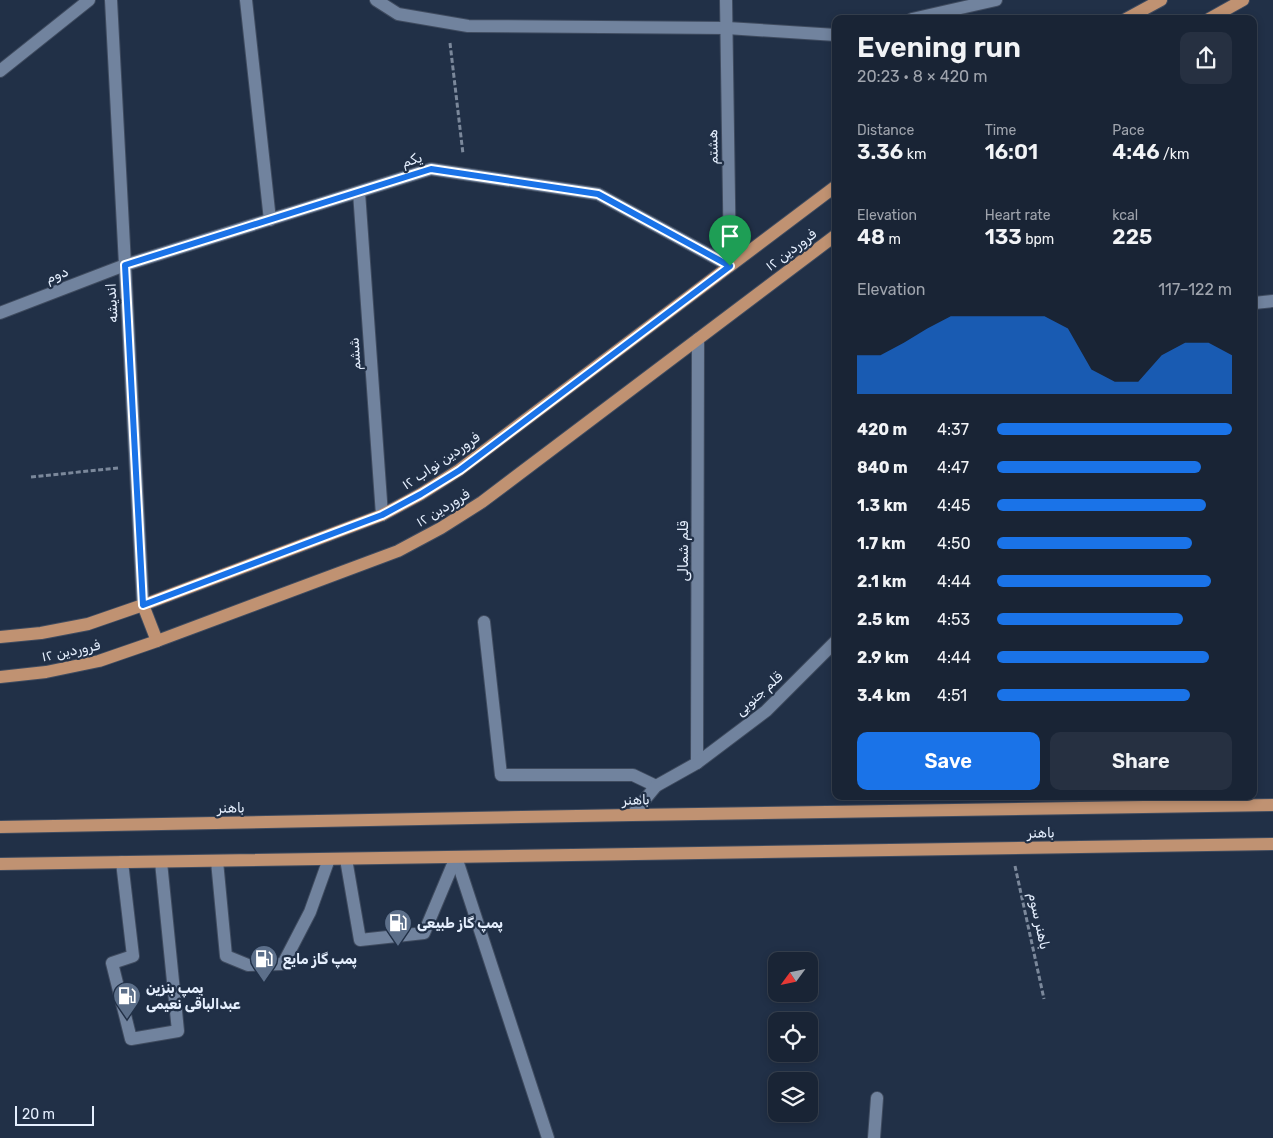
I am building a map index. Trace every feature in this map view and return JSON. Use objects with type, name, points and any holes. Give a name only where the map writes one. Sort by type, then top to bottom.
[{"type":"main road","points":[[1133,15],[1161,0]]},
{"type":"main road","points":[[1215,15],[1243,0]]},
{"type":"main road","name":"۱۲ فروردین نواب","points":[[0,637],[41,633],[88,624],[382,515],[460,470],[832,189]]},
{"type":"main road","name":"۱۲ فروردین","points":[[0,677],[46,672],[99,661],[398,551],[441,528],[482,502],[832,238]]},
{"type":"main road","points":[[143,605],[156,641]]},
{"type":"main road","name":"باهنر","points":[[0,827],[632,815],[1154,802],[1273,805]]},
{"type":"main road","name":"باهنر","points":[[0,864],[1273,844]]},
{"type":"street","points":[[0,71],[89,0]]},
{"type":"street","name":"اندیشه","points":[[111,0],[143,605]]},
{"type":"street","points":[[246,0],[270,220]]},
{"type":"street","points":[[376,0],[398,14],[468,26],[727,28],[832,35]]},
{"type":"street","name":"هشتم","points":[[726,0],[730,266]]},
{"type":"street","points":[[930,15],[996,0]]},
{"type":"street","name":"یکم","points":[[125,265],[431,169],[598,194],[730,266]]},
{"type":"street","name":"ششم","points":[[359,192],[382,515]]},
{"type":"street","name":"دوم","points":[[0,313],[125,265]]},
{"type":"street","points":[[1257,303],[1273,301]]},
{"type":"street","name":"قلم شمالی","points":[[697,763],[698,339]]},
{"type":"street","points":[[484,622],[501,775],[633,775],[656,786],[632,815]]},
{"type":"street","name":"قلم جنوبی","points":[[656,786],[697,763],[766,710],[832,645]]},
{"type":"street","points":[[346,859],[360,940],[424,933],[456,857]]},
{"type":"street","points":[[456,857],[548,1138]]},
{"type":"street","points":[[217,861],[226,956],[248,965],[284,964],[310,912],[329,859]]},
{"type":"street","points":[[122,862],[133,956],[112,962],[131,1039],[178,1031],[161,862]]},
{"type":"street","points":[[874,1138],[877,1098]]},
{"type":"path","points":[[448,23],[465,174]]},
{"type":"path","points":[[32,478],[136,466]]},
{"type":"path","name":"باهنر سوم","points":[[1012,848],[1044,999]]},
{"type":"place","name":"پمپ گاز طبیعی","points":[[398,947]]},
{"type":"place","name":"پمپ گاز مایع","points":[[264,983]]},
{"type":"place","name":"پمپ بنزین عبدالباقی نعیمی","points":[[127,1020]]},
{"type":"route","points":[[431,169],[598,194],[730,266],[460,470],[421,494],[382,515],[143,605],[125,265],[431,169]]}]
